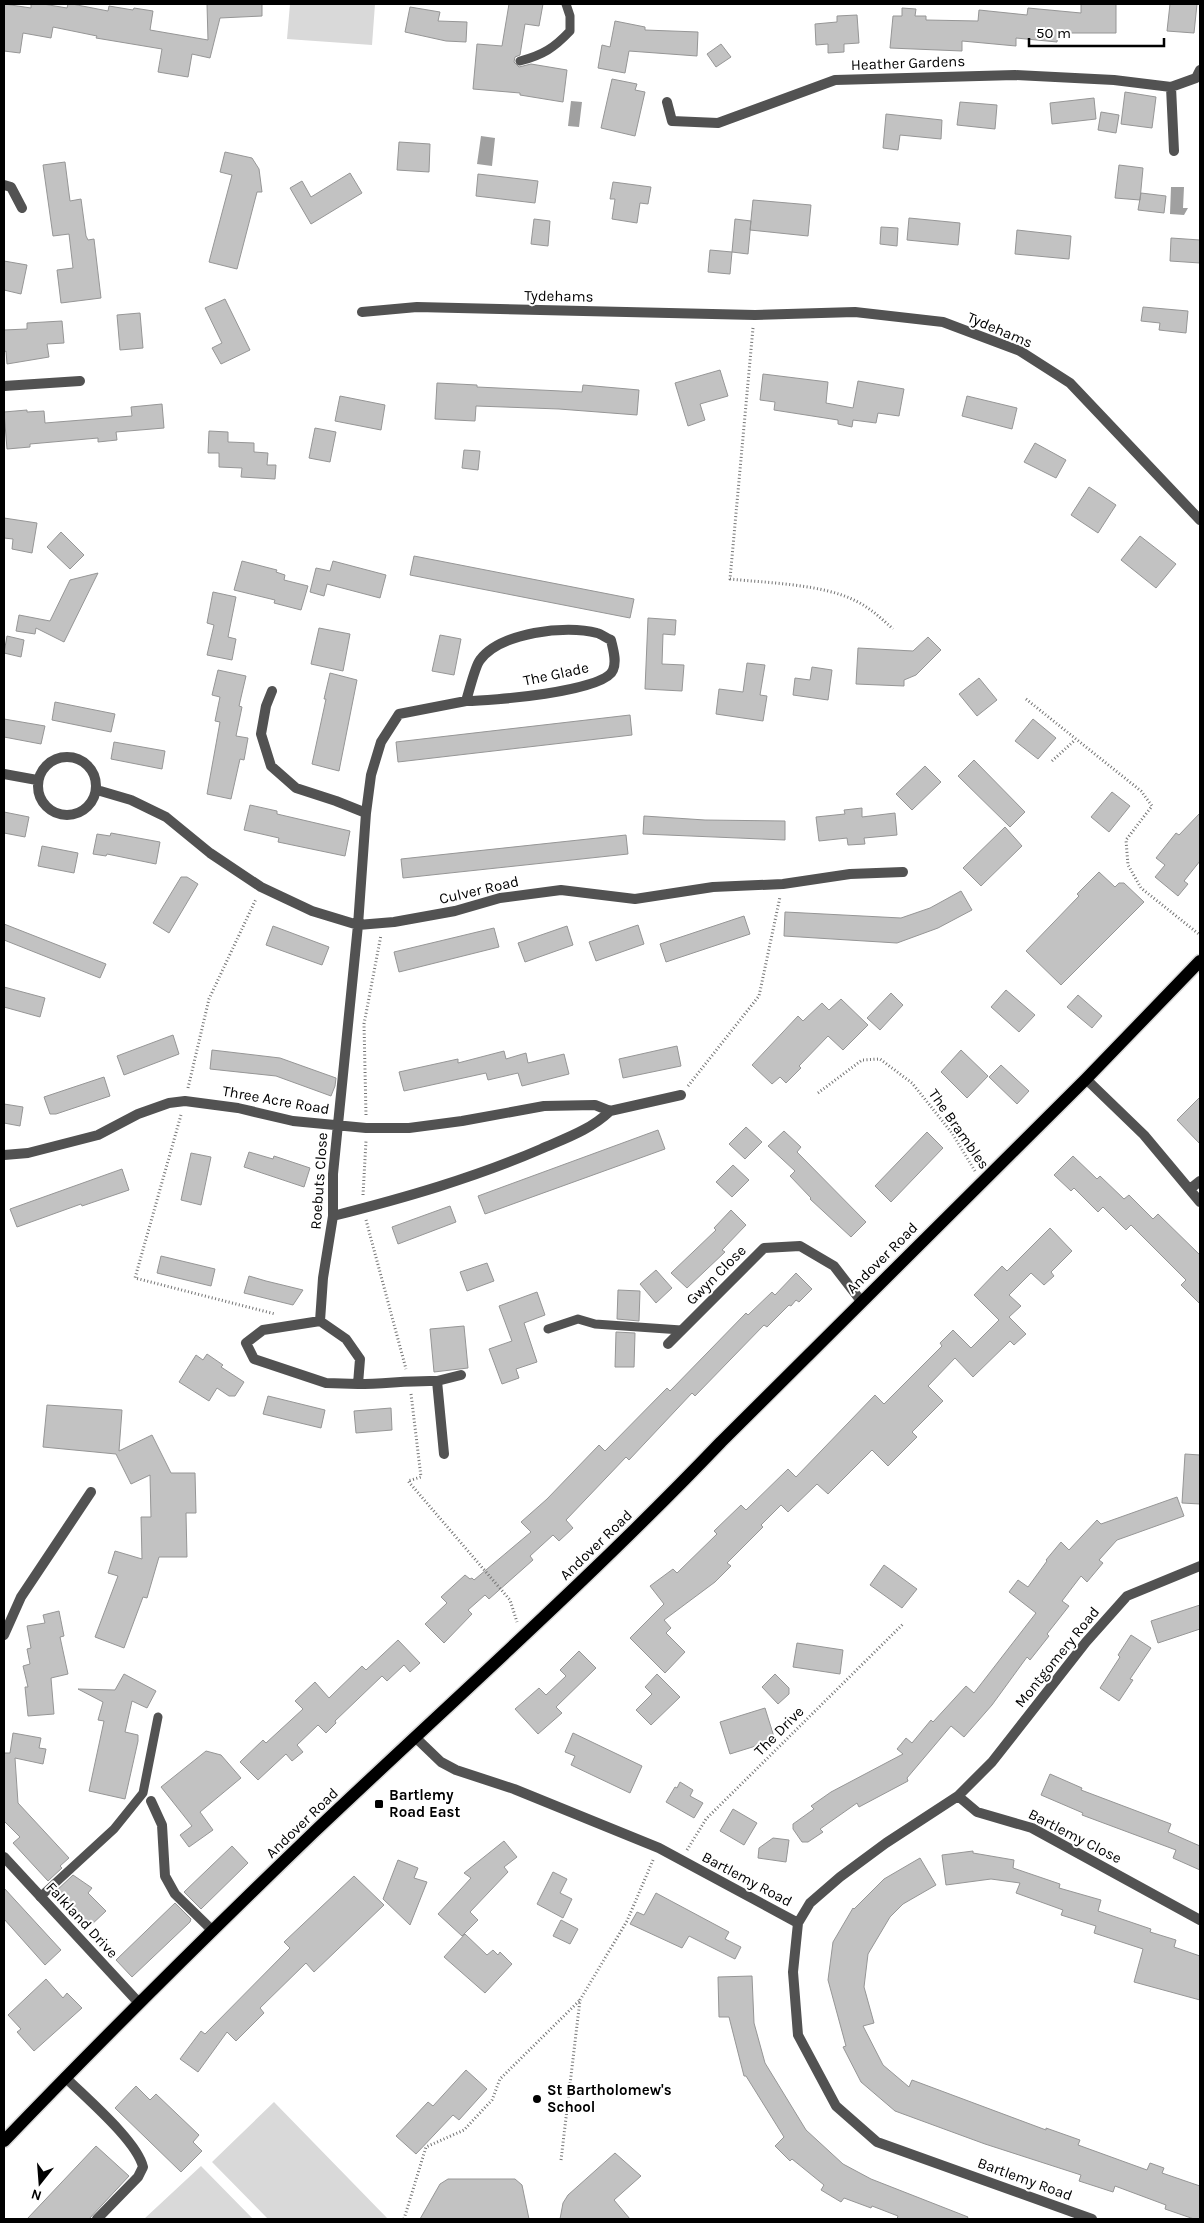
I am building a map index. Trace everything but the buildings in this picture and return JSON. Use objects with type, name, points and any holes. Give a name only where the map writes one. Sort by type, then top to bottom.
[{"type":"main road","name":"Andover Road","points":[[4,2141],[139,2003],[315,1832],[520,1640],[666,1499],[1200,962]]},
{"type":"street","name":"Heather Gardens","points":[[667,102],[672,120],[718,123],[835,80],[1015,75],[1114,80],[1171,87],[1196,78],[1200,70]]},
{"type":"street","points":[[1171,87],[1174,151]]},
{"type":"street","points":[[4,185],[11,187],[22,208]]},
{"type":"street","name":"Tydehams","points":[[362,312],[417,307],[755,315],[855,312],[943,322],[1020,351],[1070,383],[1200,520]]},
{"type":"street","points":[[4,386],[80,381]]},
{"type":"street","name":"The Glade","points":[[358,925],[366,813],[371,775],[381,742],[399,714],[466,701],[486,701],[561,692],[608,678],[613,671],[615,660],[611,640],[597,633],[568,631],[530,633],[490,649],[478,662],[466,701]]},
{"type":"street","points":[[272,691],[266,706],[260,734],[271,766],[296,788],[366,813]]},
{"type":"street","points":[[62,756],[80,758],[94,772],[97,790],[90,804],[78,814],[62,815],[47,809],[38,796],[37,780],[46,764],[62,756]]},
{"type":"street","points":[[4,774],[37,780]]},
{"type":"street","name":"Culver Road","points":[[97,790],[131,800],[166,817],[210,853],[261,887],[312,911],[358,925],[383,923],[455,911],[500,898],[561,890],[635,899],[713,887],[783,884],[850,874],[902,872]]},
{"type":"street","name":"Roebuts Close","points":[[320,1321],[323,1278],[333,1216],[333,1174],[358,925]]},
{"type":"street","points":[[1086,1078],[1144,1135],[1200,1202]]},
{"type":"street","name":"Three Acre Road","points":[[333,1216],[419,1193],[501,1166],[596,1124],[610,1111],[681,1095]]},
{"type":"street","name":"Three Acre Road","points":[[4,1155],[28,1153],[98,1135],[138,1114],[169,1103],[185,1101],[238,1108],[293,1121],[366,1128],[409,1128],[462,1121],[544,1106],[595,1105],[610,1111]]},
{"type":"street","points":[[1190,1189],[1200,1181]]},
{"type":"street","name":"Gwyn Close","points":[[668,1344],[764,1248],[800,1246],[834,1266],[861,1301]]},
{"type":"street","points":[[358,1384],[360,1360],[346,1339],[320,1321],[263,1330],[246,1343],[254,1359],[326,1382],[358,1384],[391,1384],[410,1380],[437,1381],[461,1375]]},
{"type":"street","points":[[437,1381],[444,1454]]},
{"type":"street","points":[[4,1634],[21,1597],[91,1492]]},
{"type":"street","name":"Montgomery Road","points":[[958,1796],[992,1762],[1086,1642],[1127,1596],[1200,1566]]},
{"type":"street","name":"Bartlemy Road","points":[[416,1738],[442,1762],[456,1770],[514,1789],[659,1848],[798,1923],[792,1972],[798,2035],[836,2106],[877,2142],[1092,2219]]},
{"type":"street","points":[[798,1923],[810,1903],[840,1877],[886,1843],[958,1796]]},
{"type":"street","name":"Bartlemy Close","points":[[958,1796],[977,1812],[1032,1828],[1200,1920]]},
{"type":"street","points":[[151,1801],[162,1825],[165,1876],[175,1894],[213,1931]]},
{"type":"street","name":"Falkland Drive","points":[[4,1857],[139,2003]]},
{"type":"street","points":[[65,2077],[126,2138],[141,2160],[143,2168],[138,2177],[97,2219]]},
{"type":"lane","points":[[520,61],[532,58],[555,46],[570,31],[570,16],[566,4]]},
{"type":"lane","points":[[548,1329],[578,1319],[595,1324],[681,1330]]},
{"type":"lane","points":[[40,1897],[114,1830],[143,1793],[158,1717]]},
{"type":"path","points":[[755,315],[730,579],[823,590],[843,595],[874,612],[893,629]]},
{"type":"path","points":[[1026,699],[1140,791],[1152,806],[1126,840],[1128,865],[1141,888],[1200,935]]},
{"type":"path","points":[[1052,761],[1075,740]]},
{"type":"path","points":[[681,1095],[759,996],[783,884]]},
{"type":"path","points":[[261,887],[208,999],[185,1101],[135,1278],[284,1316]]},
{"type":"path","points":[[383,923],[364,1024],[366,1128],[363,1208],[410,1380],[421,1477],[408,1481],[510,1600],[520,1640]]},
{"type":"path","name":"The Brambles","points":[[818,1092],[862,1060],[880,1059],[912,1082],[952,1133],[982,1182]]},
{"type":"path","name":"The Drive","points":[[680,1861],[706,1819],[903,1624]]},
{"type":"path","points":[[404,2219],[426,2147],[464,2130],[492,2100],[500,2079],[580,2000],[627,1922],[659,1848]]},
{"type":"path","points":[[561,2160],[580,2000]]},
{"type":"shaded area","points":[[290,4],[375,4],[372,45],[287,39]]},
{"type":"shaded area","points":[[571,101],[582,102],[579,127],[568,126]]},
{"type":"shaded area","points":[[481,136],[495,138],[492,166],[477,164]]},
{"type":"shaded area","points":[[1171,187],[1184,187],[1183,208],[1188,208],[1184,215],[1170,214]]},
{"type":"shaded area","points":[[274,2102],[388,2219],[268,2219],[212,2162]]},
{"type":"shaded area","points":[[201,2166],[253,2219],[144,2219]]},
{"type":"place","name":"Bartlemy Road East","points":[[379,1804]]},
{"type":"place","name":"St Bartholomew's School","points":[[537,2099]]}]
